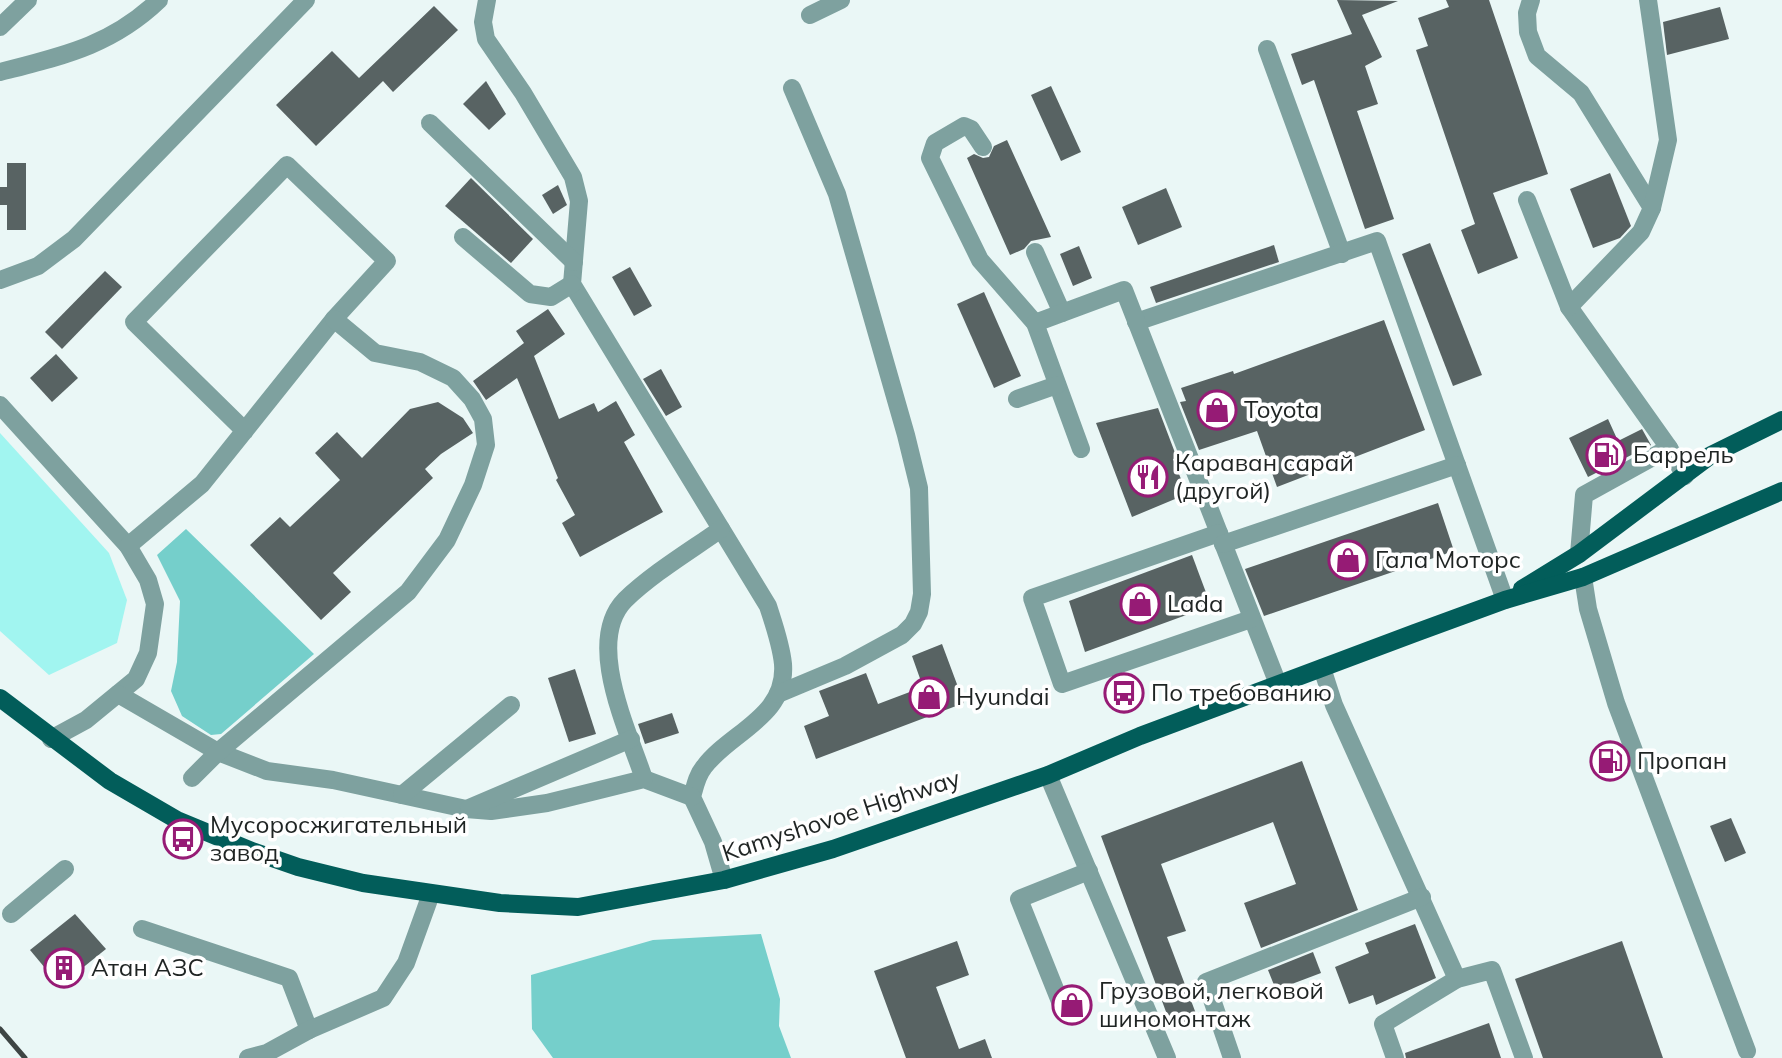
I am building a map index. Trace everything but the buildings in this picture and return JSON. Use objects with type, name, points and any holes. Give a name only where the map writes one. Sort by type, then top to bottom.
[{"type":"main road","name":"Kamyshovoe Highway","points":[[1505,600],[1579,554],[1711,455],[1782,420]]},
{"type":"main road","name":"Kamyshovoe Highway","points":[[0,698],[110,781],[177,820],[298,867],[431,894],[500,903],[578,907],[723,880],[833,849],[1048,775],[1278,684],[1505,600],[1583,577],[1782,492]]},
{"type":"lane","points":[[0,27],[28,0]]},
{"type":"lane","points":[[0,72],[54,58],[103,41],[125,29],[159,0]]},
{"type":"lane","points":[[0,280],[38,266],[74,239],[306,0]]},
{"type":"lane","points":[[487,0],[483,22],[486,39],[551,138],[578,191],[572,284],[768,606],[783,664],[778,694],[760,719],[703,767],[692,797]]},
{"type":"lane","points":[[810,15],[841,0]]},
{"type":"lane","points":[[1531,0],[1527,13],[1528,32],[1537,56],[1581,93],[1652,208]]},
{"type":"lane","points":[[1569,307],[1641,232],[1652,208],[1668,140],[1648,0]]},
{"type":"lane","points":[[1267,49],[1342,254]]},
{"type":"lane","points":[[778,694],[846,670],[902,635],[913,624],[919,612],[923,549],[919,488],[837,194],[792,88]]},
{"type":"lane","points":[[430,123],[574,262]]},
{"type":"lane","points":[[983,147],[971,129],[964,126],[934,143],[930,158],[980,260],[1035,323],[1080,449]]},
{"type":"lane","points":[[128,546],[202,484],[245,431],[334,319],[387,261],[287,165],[134,322],[245,431]]},
{"type":"lane","points":[[1527,200],[1569,307],[1669,448],[1685,476]]},
{"type":"lane","points":[[463,237],[530,294],[551,297],[572,284]]},
{"type":"lane","points":[[1136,322],[1377,241],[1505,600]]},
{"type":"lane","points":[[1035,252],[1062,313]]},
{"type":"lane","points":[[1035,323],[1124,290],[1278,684]]},
{"type":"lane","points":[[192,778],[218,752],[408,592],[447,540],[473,485],[486,445],[483,419],[472,399],[453,378],[420,362],[375,353],[334,319]]},
{"type":"lane","points":[[1017,399],[1057,385]]},
{"type":"lane","points":[[0,405],[128,546],[148,580],[155,614],[148,653],[136,679],[86,720],[51,739]]},
{"type":"lane","points":[[1579,554],[1584,495],[1669,448]]},
{"type":"lane","points":[[1251,619],[1062,684],[1032,598],[1457,465]]},
{"type":"lane","points":[[644,779],[606,651],[614,615],[625,601],[721,528]]},
{"type":"lane","points":[[1583,577],[1588,609],[1616,703],[1747,1051]]},
{"type":"lane","points":[[1322,668],[1335,705],[1457,979]]},
{"type":"lane","points":[[118,694],[218,752],[267,771],[333,780],[466,809],[491,811],[547,803],[644,779],[692,797],[713,842],[723,880]]},
{"type":"lane","points":[[402,795],[511,705]]},
{"type":"lane","points":[[466,809],[631,739]]},
{"type":"lane","points":[[1048,775],[1167,1058]]},
{"type":"lane","points":[[11,914],[65,869]]},
{"type":"lane","points":[[1063,1009],[1019,899],[1088,871]]},
{"type":"lane","points":[[248,1058],[267,1053],[309,1030],[383,998],[406,963],[431,894]]},
{"type":"lane","points":[[1232,1058],[1206,982],[1422,897]]},
{"type":"lane","points":[[142,929],[289,978],[309,1030]]},
{"type":"lane","points":[[1395,1058],[1383,1024],[1457,979],[1492,970],[1524,1058]]},
{"type":"shaded area","points":[[0,433],[109,553],[127,600],[117,643],[49,675],[0,631]]},
{"type":"shaded area","points":[[186,529],[314,654],[221,734],[211,735],[182,716],[171,691],[177,662],[180,601],[157,555]]},
{"type":"shaded area","points":[[761,934],[780,999],[779,1026],[791,1058],[553,1058],[532,1029],[531,975],[653,940]]},
{"type":"railway","points":[[0,1029],[25,1058]]},
{"type":"place","name":"Toyota","points":[[1217,410]]},
{"type":"place","name":"Баррель","points":[[1606,455]]},
{"type":"place","name":"Караван сарай (другой)","points":[[1148,477]]},
{"type":"place","name":"Гала Моторс","points":[[1348,560]]},
{"type":"place","name":"Lada","points":[[1140,604]]},
{"type":"place","name":"По требованию","points":[[1124,693]]},
{"type":"place","name":"Hyundai","points":[[929,697]]},
{"type":"place","name":"Пропан","points":[[1610,761]]},
{"type":"place","name":"Мусоросжигательный завод","points":[[183,839]]},
{"type":"place","name":"Атан АЗС","points":[[64,968]]},
{"type":"place","name":"Грузовой, легковой шиномонтаж","points":[[1072,1005]]}]
